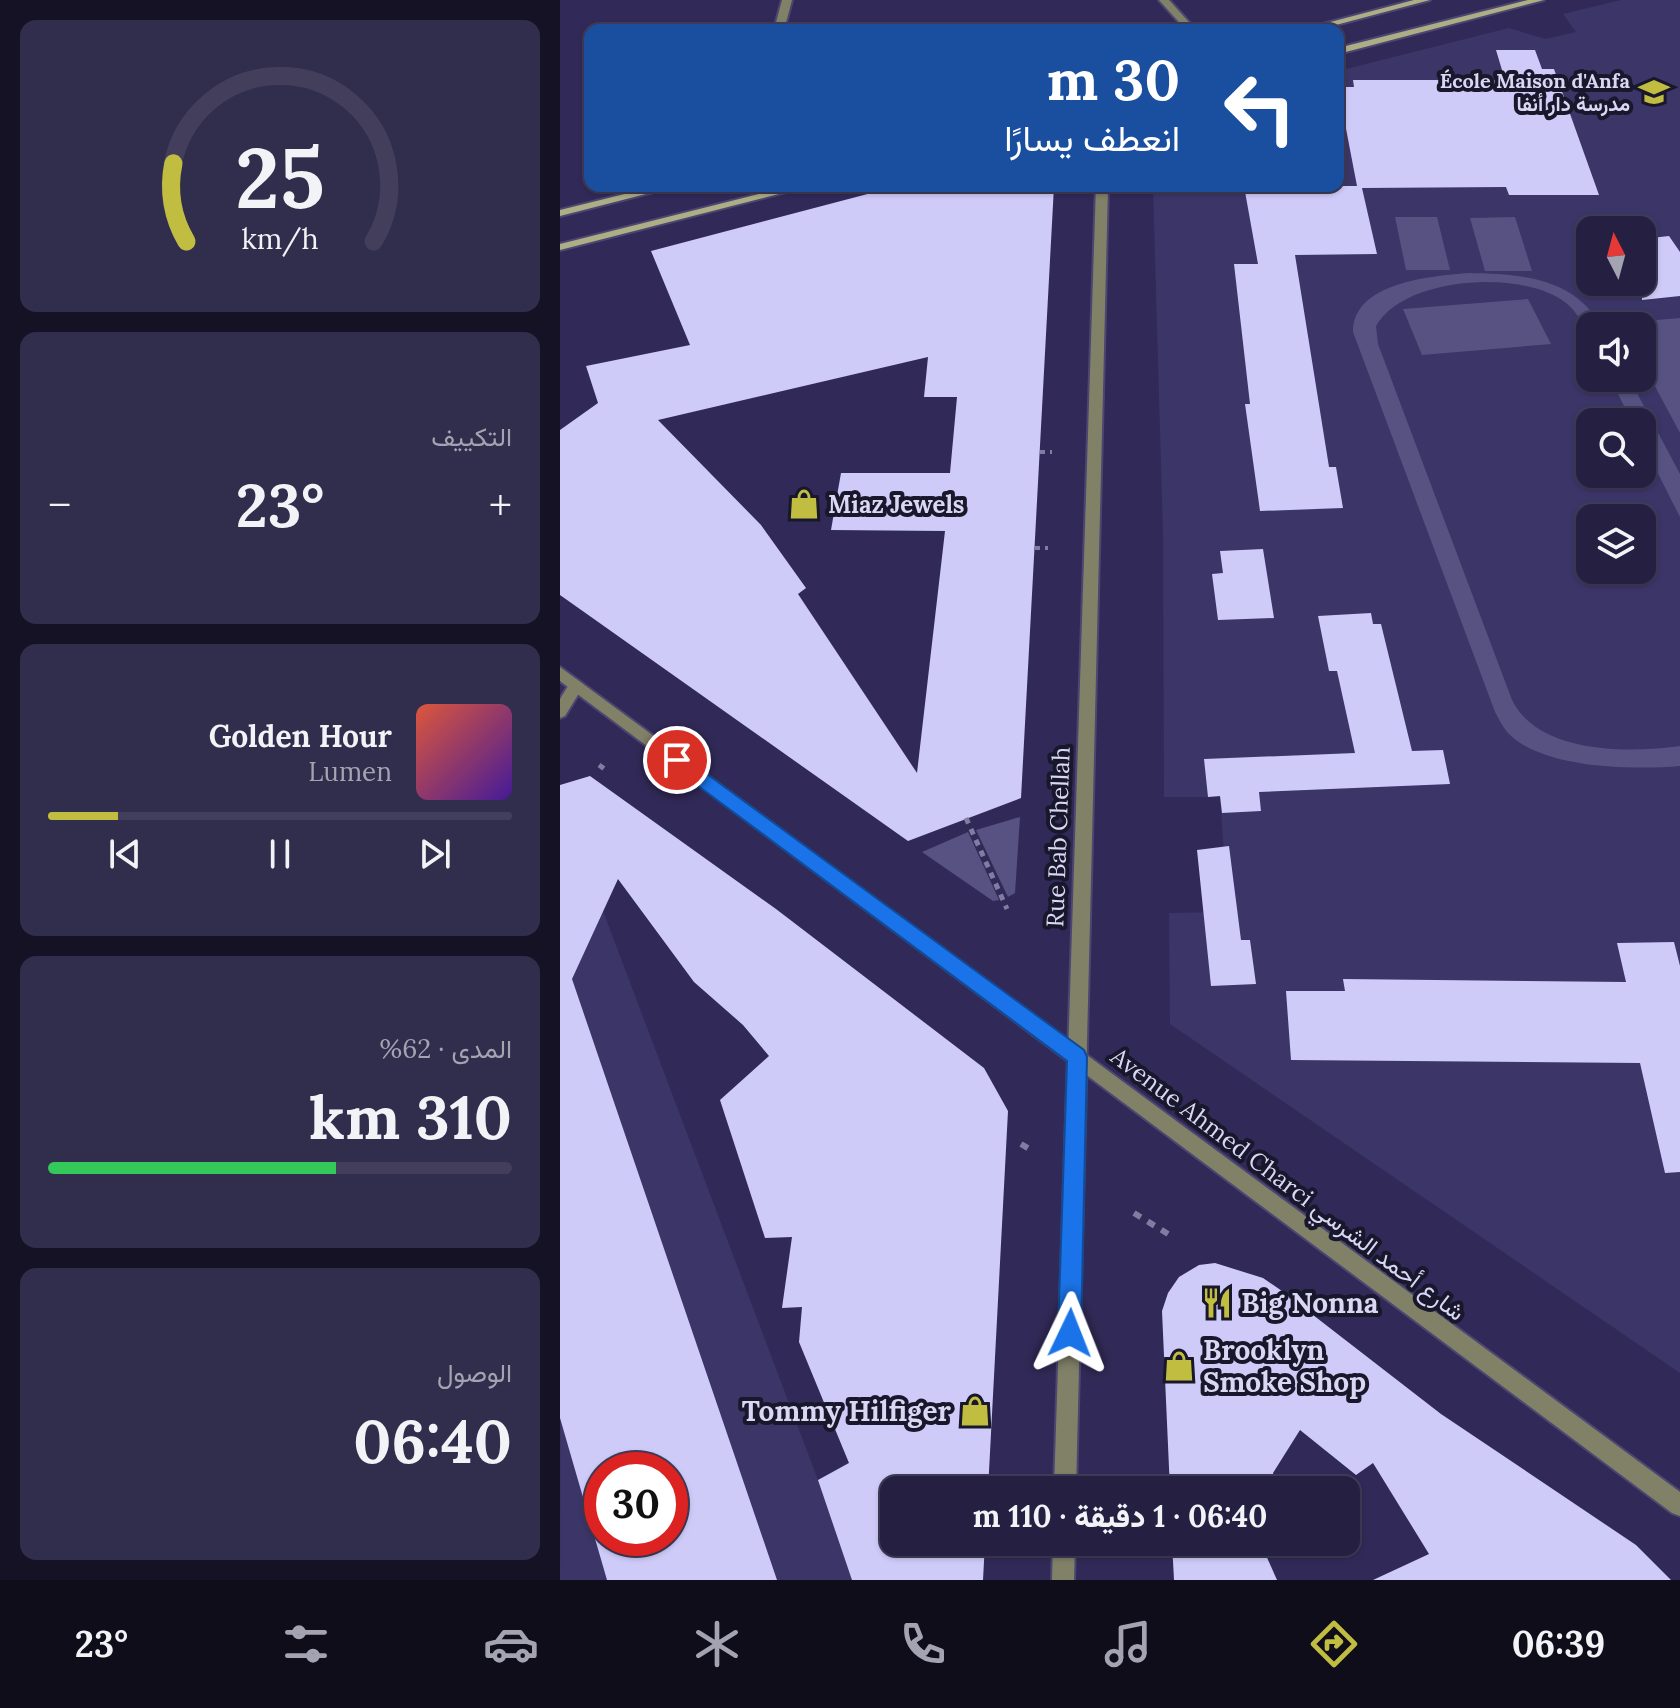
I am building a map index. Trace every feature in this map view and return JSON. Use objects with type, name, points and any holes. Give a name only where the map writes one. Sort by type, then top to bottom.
[{"type":"main road","points":[[1329,24],[1425,0]]},
{"type":"main road","points":[[1344,49],[1539,0]]},
{"type":"main road","points":[[560,213],[646,192]]},
{"type":"main road","points":[[560,247],[780,192]]},
{"type":"street","points":[[781,24],[787,0]]},
{"type":"street","points":[[1164,0],[1186,24]]},
{"type":"street","name":"Rue Bab Chellah","points":[[1065,1476],[1102,192]]},
{"type":"street","name":"Avenue Ahmed Charci شارع أحمد الشرسي","points":[[560,673],[1680,1505]]},
{"type":"street","points":[[560,712],[576,685]]},
{"type":"street","points":[[1063,1580],[1064,1556]]},
{"type":"path","points":[[1040,452],[1052,452]]},
{"type":"path","points":[[1035,548],[1048,548]]},
{"type":"path","points":[[599,765],[606,770]]},
{"type":"path","points":[[966,818],[1007,909]]},
{"type":"path","points":[[1021,1144],[1031,1150]]},
{"type":"path","points":[[1134,1213],[1173,1237]]},
{"type":"shaded area","points":[[1621,0],[1680,0],[1680,1373],[1170,1024],[1169,913],[1228,912],[1220,797],[1164,797],[1163,533],[1153,192],[1344,192],[1344,69],[1509,28],[1545,39],[1576,32],[1563,14]]},
{"type":"shaded area","points":[[1395,217],[1437,217],[1450,270],[1406,270]]},
{"type":"shaded area","points":[[1515,217],[1532,271],[1485,271],[1470,218]]},
{"type":"shaded area","points":[[1469,273],[1526,277],[1561,288],[1591,312],[1576,314],[1566,303],[1547,292],[1523,285],[1466,283],[1437,288],[1412,297],[1390,309],[1376,326],[1378,344],[1512,700],[1525,718],[1542,731],[1564,740],[1612,749],[1680,746],[1680,766],[1615,767],[1566,761],[1525,746],[1509,734],[1495,712],[1353,332],[1356,315],[1366,302],[1380,292],[1435,276]]},
{"type":"shaded area","points":[[1528,299],[1551,344],[1422,355],[1403,309]]},
{"type":"shaded area","points":[[1680,318],[1680,433],[1656,388],[1656,320]]},
{"type":"shaded area","points":[[1617,392],[1636,392],[1645,408],[1625,408]]},
{"type":"shaded area","points":[[1656,429],[1680,474],[1680,517],[1656,470]]},
{"type":"shaded area","points":[[562,784],[603,911],[818,1480],[895,1436],[991,1435],[989,1476],[880,1476],[880,1556],[984,1556],[983,1580],[560,1580]]},
{"type":"shaded area","points":[[1020,817],[1015,893],[1008,897],[976,830]]},
{"type":"shaded area","points":[[968,832],[999,900],[993,901],[922,852]]},
{"type":"building","points":[[1496,50],[1535,50],[1542,69],[1554,69],[1599,195],[1509,195],[1506,187],[1362,188],[1377,254],[1295,255],[1329,467],[1336,467],[1343,508],[1260,511],[1245,404],[1250,404],[1234,264],[1258,264],[1245,192],[1344,192],[1344,186],[1357,186],[1344,118],[1344,87],[1354,87],[1353,80],[1505,80]]},
{"type":"building","points":[[875,192],[1054,192],[1021,798],[908,841],[560,595],[560,430],[598,403],[586,366],[690,345],[651,251]],"holes":[[[928,357],[924,397],[957,397],[950,473],[841,473],[831,530],[945,531],[917,773],[798,594],[806,588],[761,525],[658,420]]]},
{"type":"building","points":[[1669,236],[1680,252],[1680,296],[1642,300],[1642,296],[1656,296],[1656,237]]},
{"type":"building","points":[[1263,549],[1274,618],[1218,620],[1212,574],[1223,573],[1220,551]]},
{"type":"building","points":[[1371,613],[1373,624],[1381,624],[1412,751],[1443,750],[1450,784],[1259,792],[1261,811],[1222,813],[1220,796],[1208,797],[1204,759],[1355,753],[1337,671],[1329,671],[1318,616]]},
{"type":"building","points":[[590,776],[776,909],[984,1068],[1008,1111],[989,1476],[880,1476],[880,1556],[984,1556],[983,1580],[852,1580],[818,1480],[849,1463],[799,1342],[802,1307],[782,1308],[792,1237],[765,1238],[720,1100],[769,1056],[743,1025],[694,982],[618,879],[572,979],[777,1580],[607,1580],[600,1556],[688,1556],[688,1452],[584,1452],[584,1501],[560,1418],[560,785]]},
{"type":"building","points":[[1229,846],[1241,940],[1250,940],[1256,984],[1211,986],[1197,850]]},
{"type":"building","points":[[1674,942],[1680,966],[1680,1172],[1665,1173],[1640,1063],[1291,1060],[1286,991],[1345,991],[1343,979],[1626,982],[1617,943]]},
{"type":"building","points":[[1215,1263],[1263,1278],[1441,1414],[1636,1545],[1671,1580],[1373,1580],[1429,1554],[1373,1463],[1356,1475],[1300,1430],[1273,1476],[1169,1476],[1162,1311],[1168,1293],[1179,1277],[1199,1265]]},
{"type":"building","points":[[1173,1556],[1266,1556],[1277,1580],[1174,1580]]},
{"type":"place","name":"École Maison d'Anfa مدرسة دار أنفا","points":[[1654,92]]},
{"type":"place","name":"Miaz Jewels","points":[[804,504]]},
{"type":"place","name":"Big Nonna","points":[[1217,1303]]},
{"type":"place","name":"Brooklyn Smoke Shop","points":[[1179,1366]]},
{"type":"place","name":"Tommy Hilfiger","points":[[975,1411]]},
{"type":"route","points":[[677,760],[1077,1057],[1070,1333]]}]
